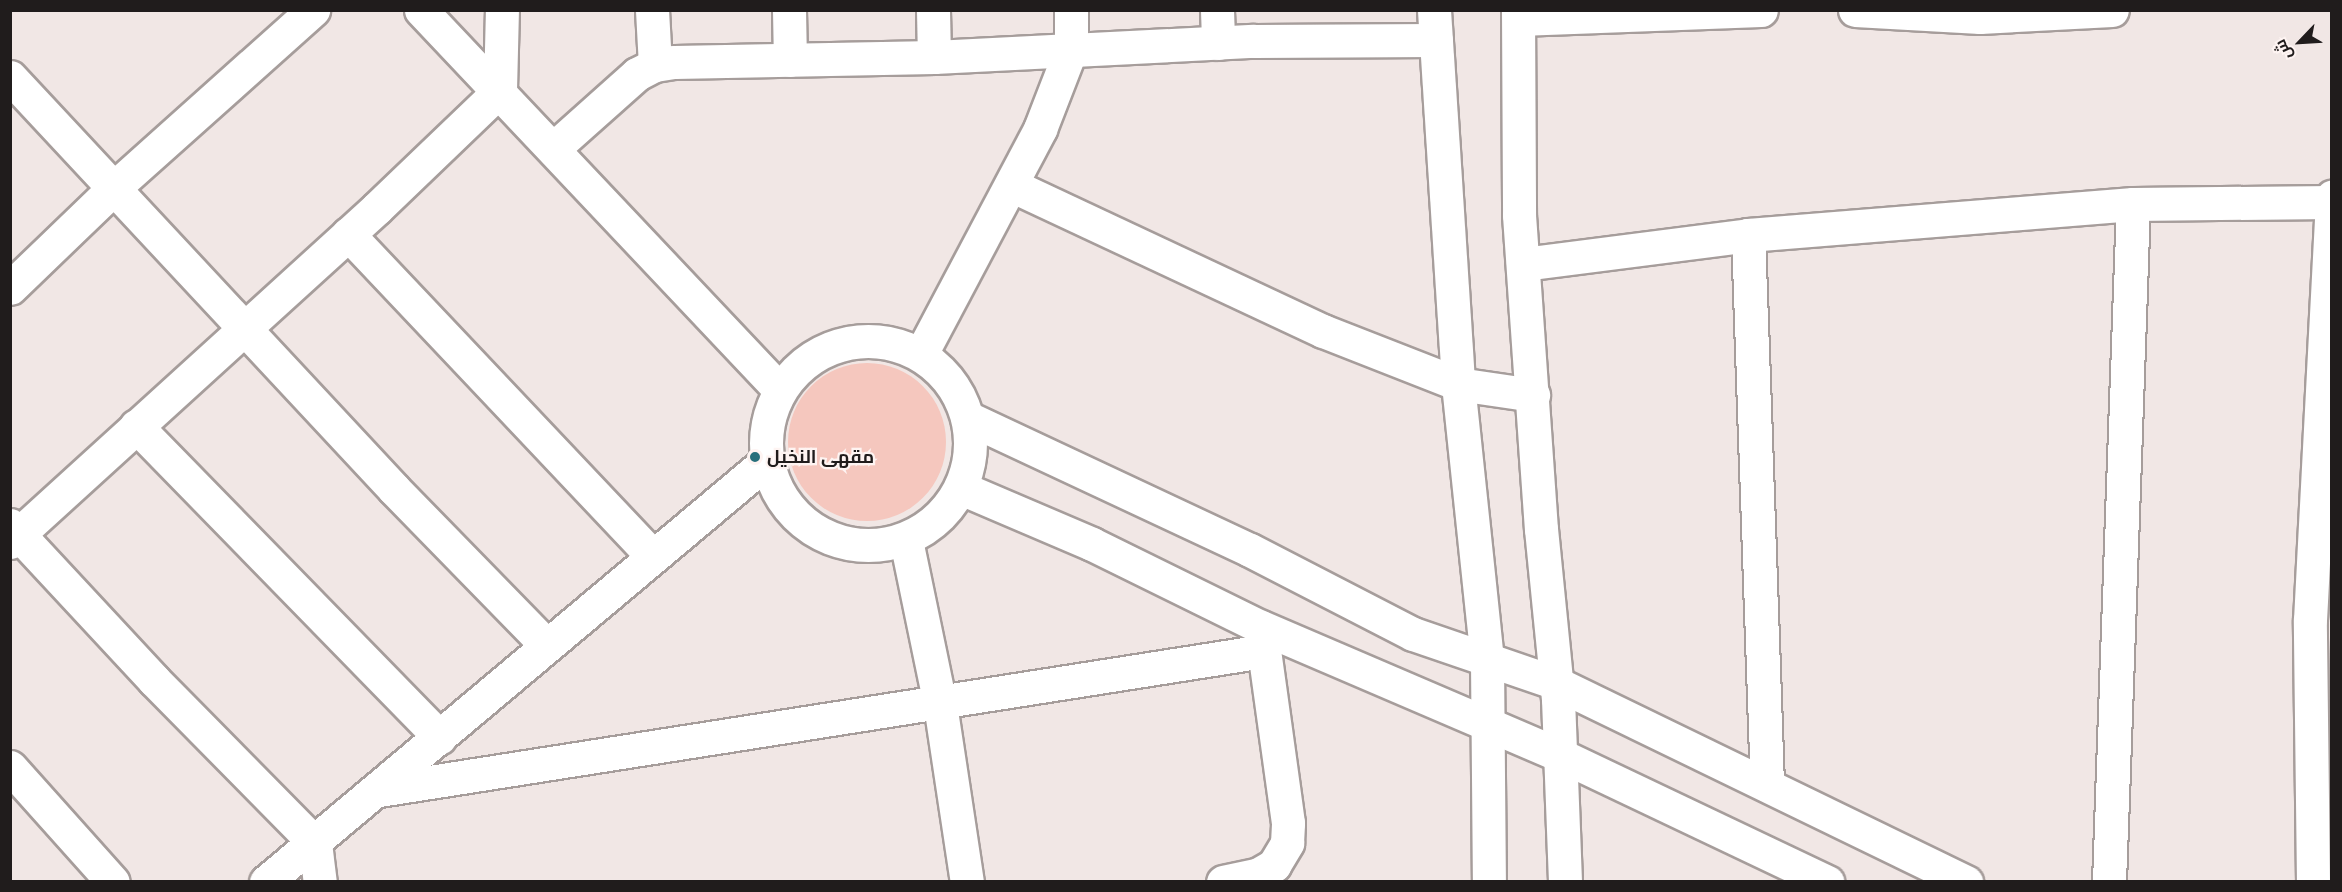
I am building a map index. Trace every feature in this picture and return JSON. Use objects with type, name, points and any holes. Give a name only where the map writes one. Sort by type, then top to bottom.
[{"type":"street","points":[[10,288],[115,187],[313,10]]},
{"type":"street","points":[[421,10],[500,90],[779,388]]},
{"type":"street","points":[[320,882],[315,843],[13,533],[136,426],[348,234],[500,90],[502,10]]},
{"type":"street","points":[[652,10],[655,65]]},
{"type":"street","points":[[789,10],[790,60]]},
{"type":"street","points":[[933,10],[934,57]]},
{"type":"street","points":[[921,354],[1040,129],[1071,49],[1071,10]]},
{"type":"street","points":[[1217,10],[1218,43]]},
{"type":"street","points":[[1565,882],[1556,682],[1519,215],[1518,15],[1761,10]]},
{"type":"street","points":[[1856,10],[1979,14],[2112,10]]},
{"type":"street","points":[[554,148],[617,89],[655,65],[934,57],[1218,43],[1435,25],[1458,384],[1487,661],[1490,882]]},
{"type":"street","points":[[10,77],[115,187],[243,329],[546,645]]},
{"type":"street","points":[[1011,185],[1323,331],[1458,384],[1533,394]]},
{"type":"street","points":[[1523,264],[1748,235],[2133,204],[2331,200],[2310,620],[2320,719],[2313,882]]},
{"type":"street","points":[[2109,882],[2133,204]]},
{"type":"street","points":[[348,234],[652,556]]},
{"type":"street","points":[[1748,235],[1767,785]]},
{"type":"street","points":[[883,340],[921,354],[951,381],[968,418],[971,454],[961,488],[938,519],[906,540],[861,546],[818,534],[784,503],[766,462],[766,424],[779,388],[806,359],[843,342],[883,340]]},
{"type":"street","points":[[968,418],[1250,550],[1413,634],[1487,661],[1556,682],[1966,882]]},
{"type":"street","points":[[136,426],[440,737]]},
{"type":"street","points":[[266,882],[380,790],[546,645],[766,462]]},
{"type":"street","points":[[961,488],[1092,544],[1262,639],[1409,688],[1560,755],[1827,882]]},
{"type":"street","points":[[906,540],[940,704],[967,882]]},
{"type":"street","points":[[1409,688],[1413,634]]},
{"type":"street","points":[[380,790],[940,704],[1262,639]]},
{"type":"street","points":[[1223,882],[1257,875],[1274,865],[1287,843],[1288,823],[1262,639]]},
{"type":"street","points":[[10,767],[113,882]]},
{"type":"shaded area","points":[[867,363],[882,364],[897,369],[911,376],[923,386],[933,398],[940,412],[945,427],[945,457],[940,472],[933,486],[923,498],[911,508],[897,515],[882,520],[867,521],[852,520],[837,515],[823,508],[811,498],[801,486],[794,472],[789,457],[788,442],[789,427],[794,412],[801,398],[811,386],[823,376],[837,369],[852,364]]},
{"type":"place","name":"مقهى النخيل","points":[[755,457]]}]
